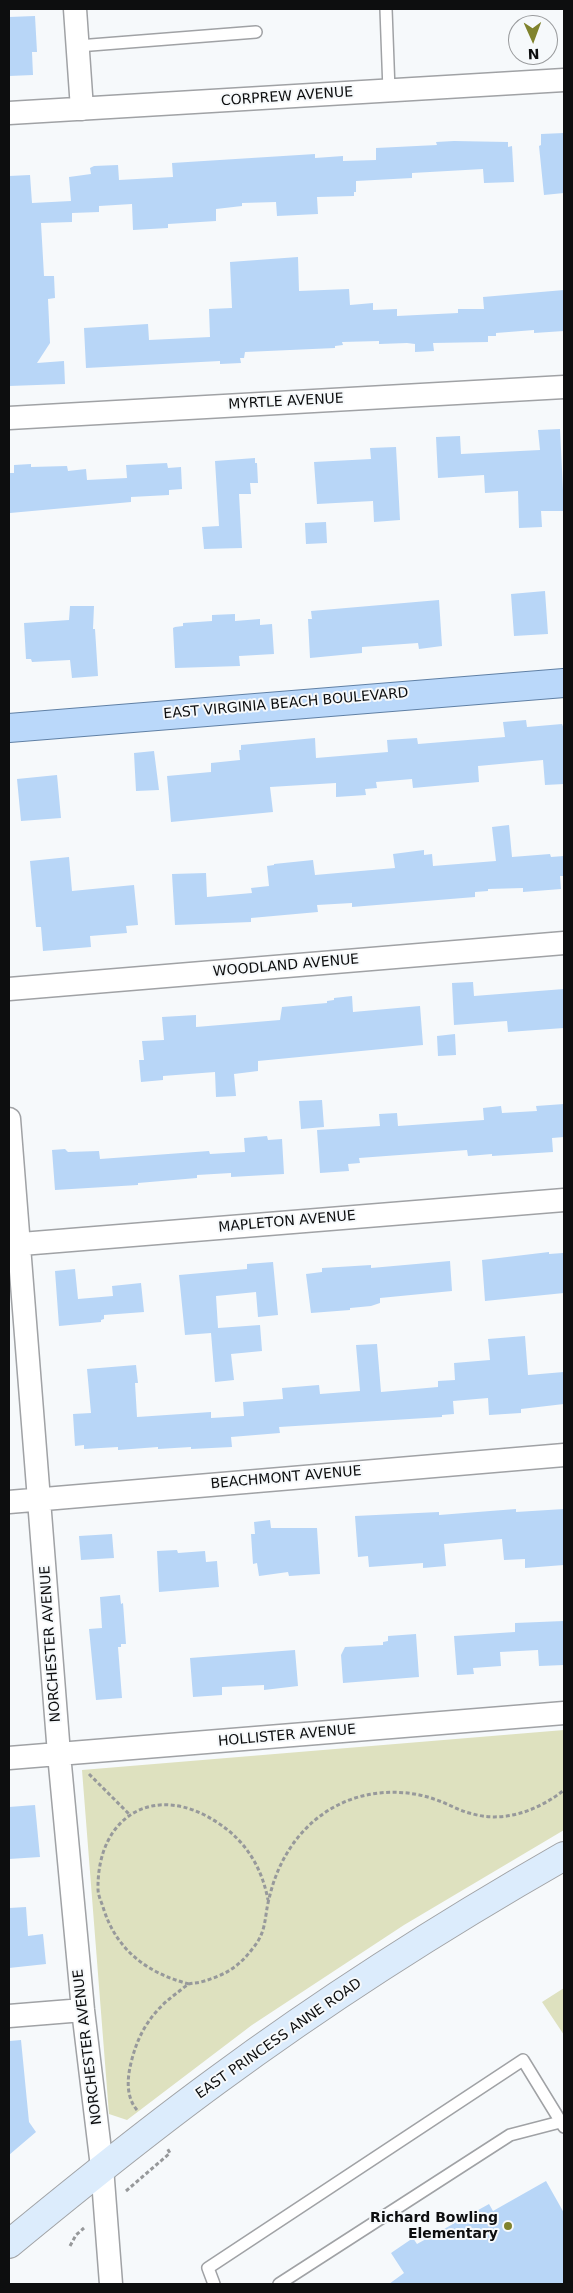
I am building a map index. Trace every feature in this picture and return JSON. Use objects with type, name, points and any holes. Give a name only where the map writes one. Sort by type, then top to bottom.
[{"type":"main road","name":"EAST VIRGINIA BEACH BOULEVARD","points":[[9,728],[564,682]]},
{"type":"main road","name":"EAST PRINCESS ANNE ROAD","points":[[9,2244],[102,2167],[216,2081],[315,2011],[422,1942],[564,1856]]},
{"type":"street","points":[[75,9],[82,110]]},
{"type":"street","name":"CORPREW AVENUE","points":[[9,113],[564,80]]},
{"type":"street","name":"MYRTLE AVENUE","points":[[9,418],[564,386]]},
{"type":"street","name":"WOODLAND AVENUE","points":[[9,988],[564,943]]},
{"type":"street","name":"NORCHESTER AVENUE","points":[[9,1120],[14,1244],[40,1499],[59,1754],[83,2010],[102,2167],[111,2284]]},
{"type":"street","name":"MAPLETON AVENUE","points":[[14,1244],[564,1200]]},
{"type":"street","name":"BEACHMONT AVENUE","points":[[9,1502],[564,1455]]},
{"type":"street","name":"HOLLISTER AVENUE","points":[[9,1758],[564,1713]]},
{"type":"street","points":[[9,2016],[83,2010]]},
{"type":"lane","points":[[386,9],[389,90]]},
{"type":"lane","points":[[78,46],[256,32]]},
{"type":"lane","points":[[214,2284],[208,2268],[523,2060],[563,2123],[510,2135],[278,2284]]},
{"type":"path","points":[[88,1752],[89,1774],[130,1814]]},
{"type":"path","points":[[70,2246],[76,2235],[170,2153],[133,2105],[128,2092],[129,2070],[134,2048],[143,2028],[155,2010],[189,1984],[232,1970],[252,1950],[261,1938],[264,1929],[268,1900],[278,1867],[301,1832],[325,1813],[351,1799],[372,1793],[395,1792],[414,1794],[433,1798],[473,1814],[494,1816],[516,1815],[553,1799],[564,1790]]},
{"type":"path","points":[[189,1984],[167,1978],[147,1968],[119,1940],[105,1914],[98,1890],[102,1858],[110,1837],[130,1814],[140,1808],[156,1804],[190,1809],[208,1816],[238,1839],[257,1863],[264,1879],[268,1900]]},
{"type":"green space","points":[[564,1730],[564,1830],[404,1925],[252,2025],[127,2120],[109,2114],[82,1770]]},
{"type":"green space","points":[[564,1988],[564,2035],[542,2002]]},
{"type":"building","points":[[35,16],[37,52],[32,52],[33,75],[9,76],[9,17]]},
{"type":"building","points":[[564,133],[564,193],[544,195],[539,146],[541,145],[541,134]]},
{"type":"building","points":[[436,142],[508,142],[508,147],[512,146],[514,182],[484,183],[483,169],[412,173],[412,178],[356,181],[354,196],[317,197],[318,214],[277,216],[276,202],[242,203],[242,206],[216,209],[216,221],[168,224],[168,228],[133,230],[132,204],[99,206],[99,212],[72,213],[72,222],[41,223],[44,276],[54,276],[55,298],[48,299],[50,343],[37,363],[64,361],[65,384],[9,386],[9,176],[30,175],[32,203],[71,201],[69,177],[91,174],[90,168],[94,166],[118,165],[119,180],[173,177],[172,163],[315,154],[315,158],[343,156],[343,161],[376,160],[376,148],[437,145]]},
{"type":"building","points":[[298,257],[299,291],[349,289],[350,305],[373,303],[373,310],[397,309],[397,316],[458,313],[458,309],[484,309],[483,297],[564,290],[564,331],[534,333],[534,330],[496,333],[496,336],[488,336],[488,342],[433,343],[434,351],[415,352],[415,344],[407,343],[379,344],[379,341],[342,342],[343,345],[335,346],[335,348],[245,352],[244,358],[240,358],[241,363],[220,364],[220,361],[86,368],[84,328],[148,324],[149,340],[210,337],[209,309],[232,308],[230,262]]},
{"type":"building","points":[[560,429],[564,511],[541,511],[542,527],[519,528],[518,491],[485,493],[484,475],[438,478],[436,437],[460,436],[461,454],[540,450],[538,430]]},
{"type":"building","points":[[396,447],[400,520],[374,522],[373,501],[317,504],[314,462],[371,459],[370,448]]},
{"type":"building","points":[[255,458],[258,483],[250,483],[251,494],[239,494],[242,548],[204,549],[202,527],[219,526],[215,461]]},
{"type":"building","points":[[167,463],[168,468],[181,467],[182,489],[169,490],[169,495],[131,497],[131,502],[10,513],[9,473],[14,473],[14,465],[31,464],[31,467],[67,466],[68,471],[86,469],[87,480],[127,478],[126,465]]},
{"type":"building","points":[[326,522],[327,543],[306,544],[305,523]]},
{"type":"building","points":[[545,591],[548,634],[514,636],[511,594]]},
{"type":"building","points":[[439,600],[442,646],[419,649],[418,643],[362,647],[362,653],[310,658],[308,619],[312,619],[311,611]]},
{"type":"building","points":[[70,606],[94,606],[93,629],[95,629],[98,676],[72,678],[70,660],[32,662],[31,659],[26,659],[24,623],[69,620]]},
{"type":"building","points":[[235,614],[235,621],[260,619],[260,625],[272,624],[274,654],[239,656],[240,666],[175,668],[173,628],[183,626],[183,623],[212,621],[212,615]]},
{"type":"building","points":[[526,720],[527,727],[562,724],[564,729],[564,784],[545,785],[543,760],[478,766],[479,782],[413,788],[412,779],[376,782],[377,788],[365,789],[366,795],[336,797],[336,783],[270,787],[273,812],[171,822],[167,776],[211,772],[211,763],[240,760],[239,750],[241,750],[241,745],[315,738],[316,758],[388,752],[387,740],[417,738],[418,744],[505,737],[503,722]]},
{"type":"building","points":[[154,751],[159,790],[136,791],[134,753]]},
{"type":"building","points":[[57,775],[61,818],[21,821],[17,779]]},
{"type":"building","points":[[509,825],[512,857],[550,854],[551,857],[564,856],[564,876],[560,876],[561,889],[523,892],[523,888],[488,889],[488,891],[475,892],[475,897],[352,907],[352,903],[317,905],[318,912],[251,918],[251,922],[175,925],[172,874],[206,873],[207,897],[252,893],[251,888],[269,886],[267,866],[274,864],[313,860],[315,875],[395,868],[393,854],[424,850],[424,855],[432,854],[433,866],[496,861],[492,827]]},
{"type":"building","points":[[69,857],[72,891],[134,885],[138,925],[126,926],[127,933],[90,936],[91,947],[43,951],[41,927],[36,927],[30,861]]},
{"type":"building","points":[[473,982],[474,996],[564,989],[564,1028],[508,1032],[507,1021],[454,1025],[452,983]]},
{"type":"building","points":[[352,996],[353,1012],[420,1006],[423,1045],[258,1061],[258,1071],[234,1074],[236,1096],[216,1097],[215,1072],[163,1076],[163,1080],[141,1082],[139,1060],[144,1060],[142,1041],[164,1040],[162,1017],[196,1015],[196,1027],[280,1020],[282,1007],[327,1003],[327,1001],[334,1000],[334,998]]},
{"type":"building","points":[[455,1034],[456,1055],[438,1056],[437,1036]]},
{"type":"building","points":[[322,1100],[324,1127],[301,1129],[299,1101]]},
{"type":"building","points":[[564,1104],[564,1137],[552,1138],[553,1152],[468,1156],[467,1150],[359,1158],[360,1163],[348,1164],[349,1171],[320,1173],[317,1130],[380,1126],[379,1114],[397,1113],[398,1126],[484,1120],[483,1108],[501,1106],[502,1113],[537,1111],[536,1106]]},
{"type":"building","points":[[267,1136],[268,1140],[282,1139],[284,1174],[231,1177],[231,1173],[197,1175],[197,1178],[138,1183],[138,1185],[55,1190],[52,1150],[65,1149],[68,1152],[99,1151],[100,1159],[209,1151],[210,1154],[245,1152],[244,1138]]},
{"type":"building","points":[[549,1252],[549,1254],[563,1253],[564,1293],[485,1301],[482,1260]]},
{"type":"building","points":[[450,1261],[452,1291],[380,1298],[380,1303],[371,1306],[350,1308],[350,1310],[311,1313],[306,1274],[322,1272],[322,1268],[371,1265],[371,1268]]},
{"type":"building","points":[[273,1262],[278,1315],[258,1317],[256,1292],[216,1296],[218,1328],[260,1325],[262,1351],[231,1354],[234,1380],[215,1382],[211,1333],[185,1335],[179,1275],[247,1269],[247,1264]]},
{"type":"building","points":[[75,1269],[78,1299],[113,1296],[112,1286],[141,1283],[144,1312],[104,1315],[104,1319],[101,1322],[59,1326],[55,1271]]},
{"type":"building","points":[[525,1336],[528,1375],[564,1372],[564,1404],[521,1409],[521,1413],[489,1415],[488,1398],[453,1401],[454,1414],[442,1415],[442,1417],[279,1427],[280,1433],[231,1437],[232,1447],[158,1449],[158,1447],[118,1450],[118,1447],[84,1449],[84,1445],[75,1446],[73,1414],[91,1413],[87,1369],[136,1365],[138,1383],[135,1383],[137,1417],[211,1412],[211,1418],[244,1416],[243,1402],[283,1399],[282,1388],[319,1385],[320,1394],[360,1391],[356,1345],[377,1344],[381,1392],[438,1387],[438,1381],[455,1380],[454,1363],[490,1360],[488,1339]]},
{"type":"building","points":[[516,1509],[516,1512],[564,1509],[564,1565],[525,1568],[525,1559],[504,1560],[502,1539],[444,1544],[446,1566],[423,1568],[423,1563],[369,1567],[368,1556],[358,1557],[355,1516],[439,1512],[439,1515]]},
{"type":"building","points":[[270,1520],[271,1528],[317,1528],[320,1574],[289,1576],[288,1572],[259,1576],[257,1563],[253,1564],[251,1534],[255,1534],[254,1522]]},
{"type":"building","points":[[112,1534],[114,1558],[81,1560],[79,1536]]},
{"type":"building","points":[[177,1550],[178,1553],[205,1551],[206,1562],[217,1561],[219,1587],[159,1592],[157,1551]]},
{"type":"building","points":[[120,1595],[121,1604],[123,1603],[126,1644],[121,1644],[121,1647],[118,1647],[122,1698],[96,1700],[89,1629],[102,1628],[100,1597]]},
{"type":"building","points":[[564,1621],[564,1665],[539,1666],[538,1650],[500,1652],[501,1666],[473,1668],[474,1674],[457,1675],[454,1636],[515,1632],[515,1623]]},
{"type":"building","points":[[416,1634],[419,1677],[343,1683],[341,1655],[345,1647],[383,1645],[383,1642],[388,1641],[388,1636]]},
{"type":"building","points":[[295,1650],[298,1686],[264,1690],[264,1685],[222,1687],[222,1695],[193,1697],[190,1658]]},
{"type":"building","points":[[35,1805],[40,1857],[9,1859],[9,1807]]},
{"type":"building","points":[[26,1907],[28,1936],[43,1934],[46,1964],[9,1968],[9,1908]]},
{"type":"building","points":[[21,2040],[29,2122],[36,2132],[9,2155],[9,2041]]},
{"type":"building","name":"Richard Bowling Elementary","points":[[546,2181],[564,2213],[564,2284],[389,2284],[404,2273],[391,2253],[413,2238],[417,2244],[489,2204],[493,2211]]},
{"type":"place","name":"Richard Bowling Elementary","points":[[508,2226]]}]
